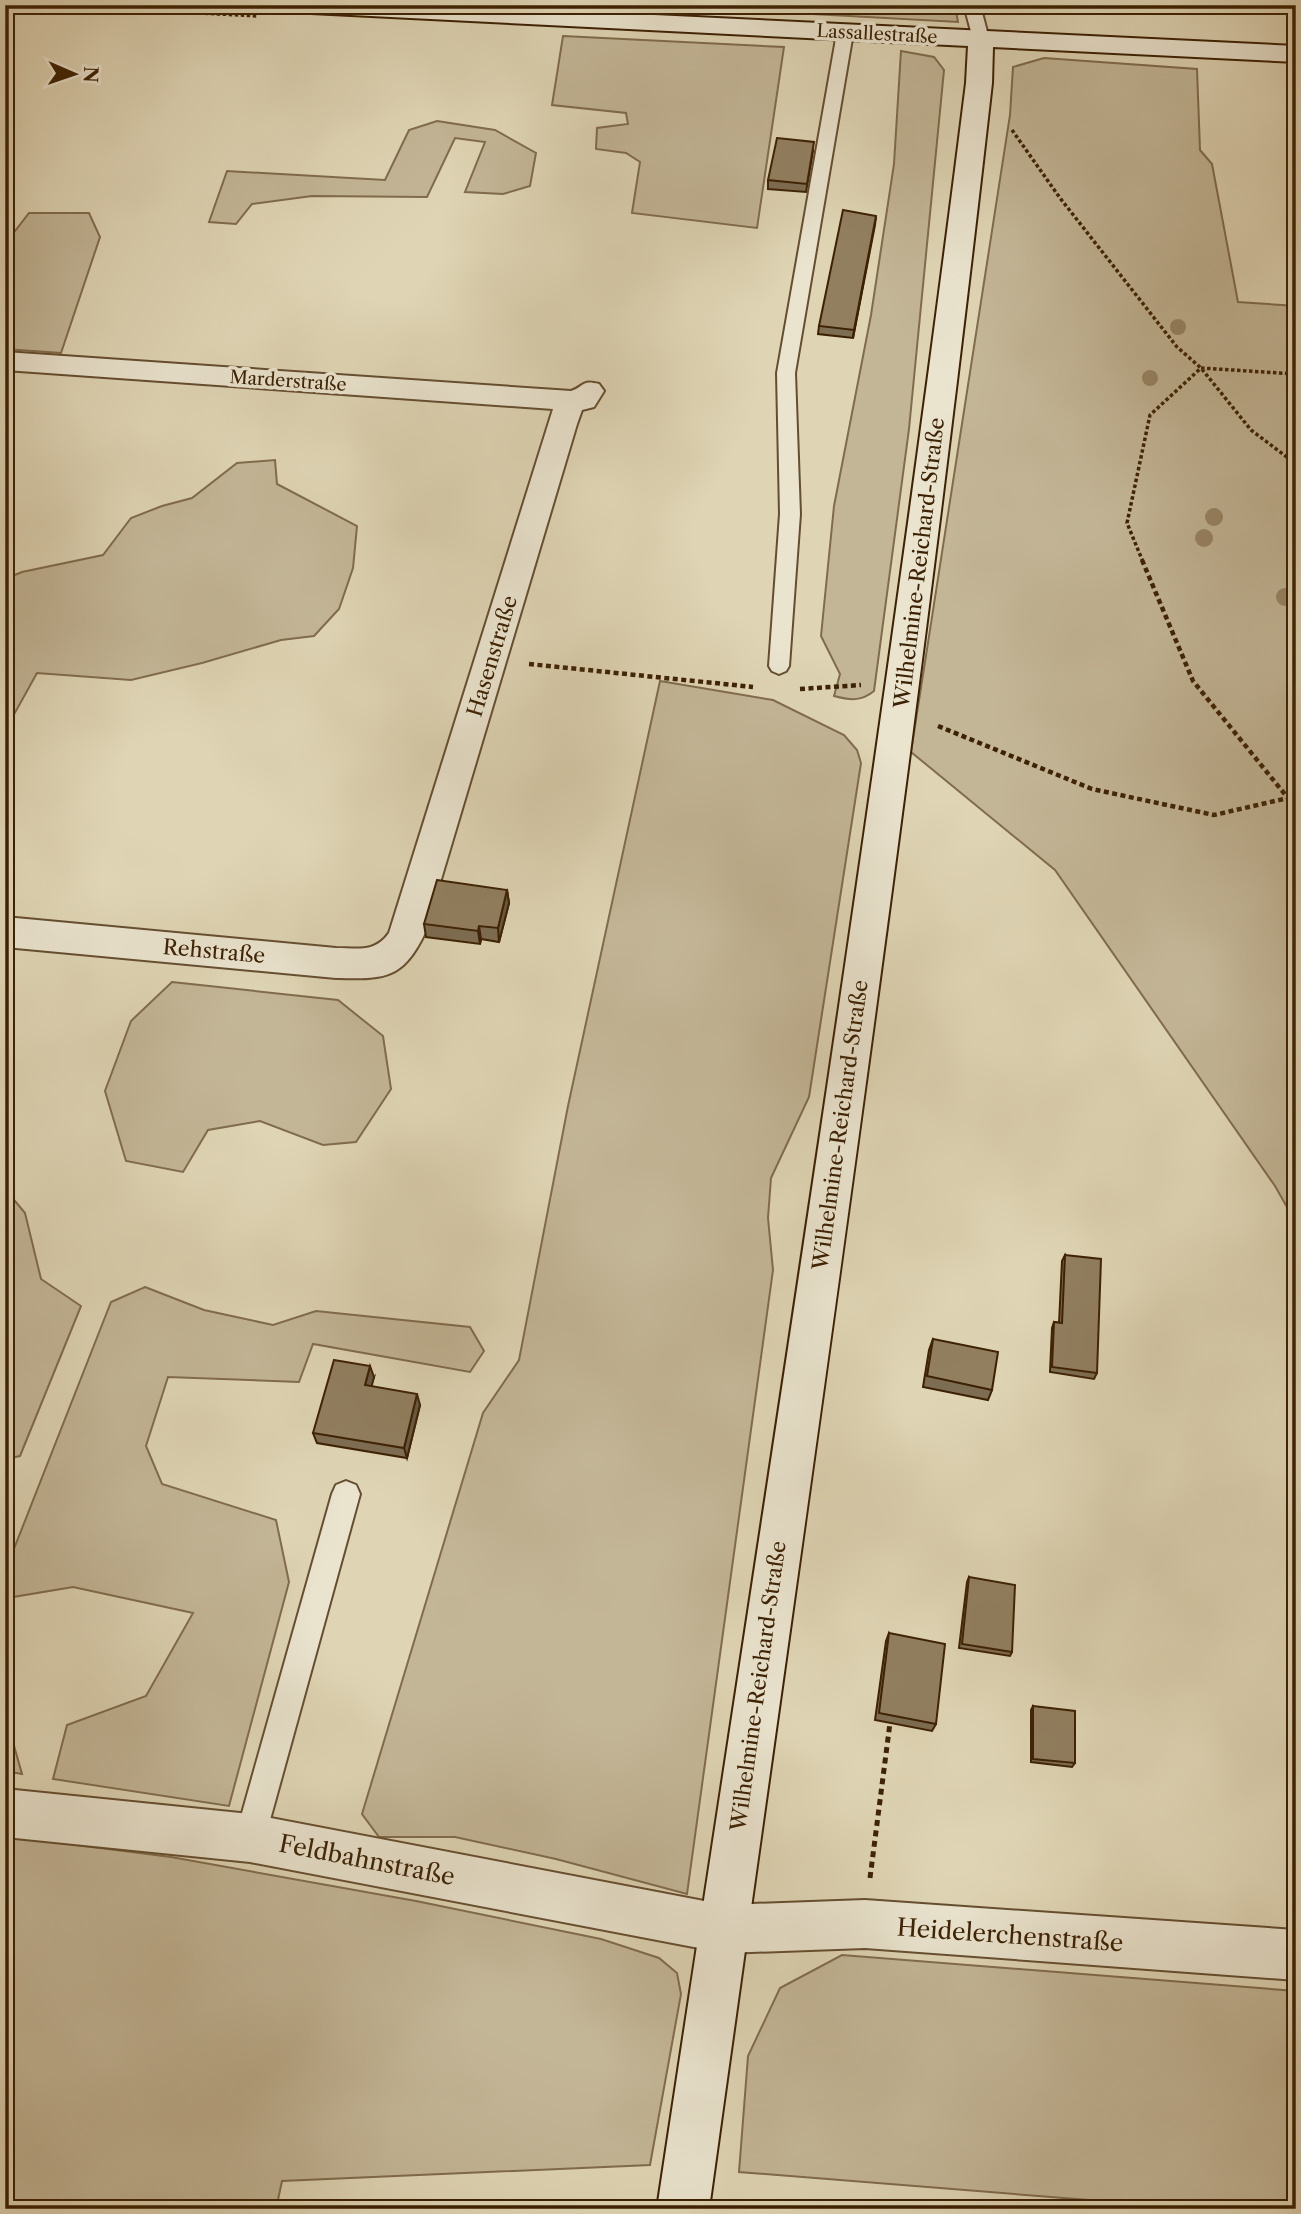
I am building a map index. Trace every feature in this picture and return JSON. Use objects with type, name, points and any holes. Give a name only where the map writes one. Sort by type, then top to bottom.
[{"type":"street","name":"Lassallestraße","points":[[290,5],[845,33],[976,22],[1296,54]]},
{"type":"street","name":"Wilhelmine-Reichard-Straße","points":[[683,2209],[898,721],[979,83],[976,22]]},
{"type":"street","name":"Marderstraße","points":[[5,361],[580,396]]},
{"type":"street","name":"Hasenstraße","points":[[407,933],[562,424],[580,396]]},
{"type":"street","name":"Rehstraße","points":[[5,932],[336,963],[383,962],[395,956],[407,933]]},
{"type":"street","name":"Feldbahnstraße","points":[[5,1813],[250,1838],[725,1929]]},
{"type":"street","name":"Heidelerchenstraße","points":[[725,1929],[865,1924],[1296,1955]]},
{"type":"lane","points":[[779,666],[790,514],[786,373],[845,33]]},
{"type":"lane","points":[[250,1838],[346,1494]]},
{"type":"path","points":[[1047,5],[1072,5]]},
{"type":"path","points":[[1011,128],[1060,198],[1177,347],[1200,368],[1251,430],[1296,464]]},
{"type":"path","points":[[1296,374],[1200,368],[1150,415],[1127,523],[1193,681],[1296,808]]},
{"type":"path","points":[[491,660],[760,687]]},
{"type":"path","points":[[787,690],[870,684]]},
{"type":"path","points":[[929,722],[1092,789],[1214,815],[1288,799]]},
{"type":"path","points":[[865,1924],[890,1723]]},
{"type":"shaded area","points":[[649,5],[955,5],[958,22]]},
{"type":"shaded area","points":[[563,36],[784,47],[757,228],[632,213],[640,162],[626,153],[596,149],[597,128],[628,124],[626,113],[552,105]]},
{"type":"shaded area","points":[[901,51],[934,57],[944,70],[909,429],[874,691],[864,697],[850,699],[834,696],[840,674],[821,636],[834,506],[871,315],[894,164]]},
{"type":"shaded area","points":[[1044,58],[1197,69],[1200,150],[1212,164],[1238,302],[1296,306],[1296,1223],[1275,1186],[1055,870],[911,752],[1010,115],[1013,67]]},
{"type":"shaded area","points":[[437,121],[495,130],[536,153],[530,186],[503,194],[465,192],[485,142],[455,138],[427,197],[312,196],[252,204],[236,224],[209,222],[227,171],[385,180],[409,130]]},
{"type":"shaded area","points":[[29,213],[89,213],[100,237],[61,353],[5,349],[5,244]]},
{"type":"shaded area","points":[[275,460],[277,484],[357,526],[353,568],[339,609],[314,636],[281,640],[131,680],[37,673],[12,718],[5,754],[5,579],[22,572],[103,555],[131,518],[192,498],[237,463]]},
{"type":"shaded area","points":[[660,681],[773,700],[844,735],[857,750],[861,763],[809,1097],[771,1178],[768,1218],[773,1270],[687,1894],[556,1859],[455,1837],[379,1837],[362,1814],[483,1413],[519,1360],[568,1106]]},
{"type":"shaded area","points":[[172,982],[338,1000],[383,1036],[391,1089],[356,1142],[323,1145],[260,1121],[208,1130],[183,1172],[126,1161],[105,1091],[131,1021]]},
{"type":"shaded area","points":[[5,1189],[25,1213],[41,1279],[81,1306],[20,1456],[5,1459]]},
{"type":"shaded area","points":[[145,1287],[204,1310],[273,1325],[316,1311],[470,1327],[484,1351],[470,1372],[313,1344],[299,1382],[168,1377],[146,1446],[162,1484],[276,1520],[289,1582],[229,1806],[53,1779],[67,1725],[146,1696],[193,1613],[73,1587],[13,1597],[8,1564],[111,1302]]},
{"type":"shaded area","points":[[5,1713],[7,1721],[22,1774],[5,1771]]},
{"type":"shaded area","points":[[5,1836],[171,1857],[416,1901],[601,1939],[659,1958],[677,1973],[681,1994],[650,2165],[282,2181],[276,2209],[5,2209]]},
{"type":"shaded area","points":[[842,1955],[1296,1991],[1296,2209],[1202,2209],[739,2172],[748,2056],[780,1988]]},
{"type":"building","points":[[777,138],[814,142],[807,184],[768,180]]},
{"type":"building","points":[[843,210],[876,216],[854,330],[819,326]]},
{"type":"building","points":[[437,880],[507,890],[498,928],[479,926],[478,931],[424,924]]},
{"type":"building","points":[[1065,1255],[1101,1259],[1097,1373],[1052,1367],[1054,1322],[1062,1323]]},
{"type":"building","points":[[933,1339],[998,1352],[992,1390],[927,1376]]},
{"type":"building","points":[[334,1360],[370,1366],[365,1385],[417,1394],[404,1448],[313,1433]]},
{"type":"building","points":[[969,1577],[1015,1585],[1012,1652],[962,1644]]},
{"type":"building","points":[[889,1633],[945,1644],[936,1724],[879,1713]]},
{"type":"building","points":[[1033,1706],[1075,1711],[1075,1763],[1033,1759]]}]
